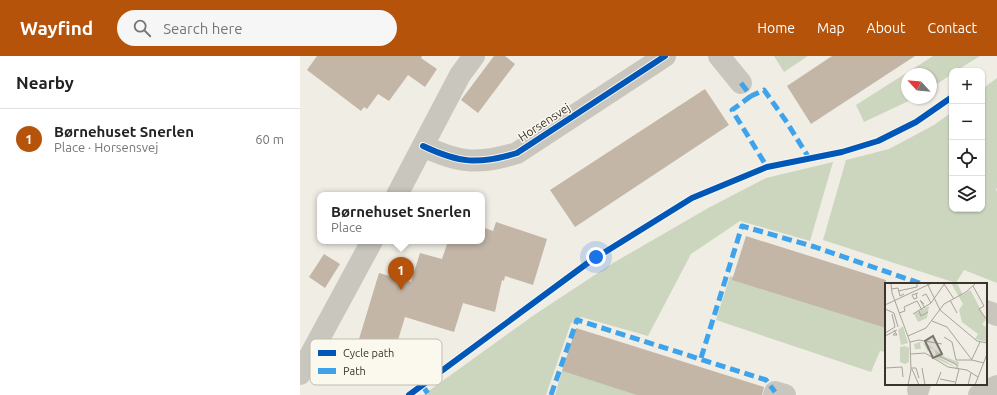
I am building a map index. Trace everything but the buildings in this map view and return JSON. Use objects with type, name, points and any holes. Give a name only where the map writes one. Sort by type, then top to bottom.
[{"type":"street","points":[[399,192],[460,74],[474,56]]},
{"type":"street","name":"Horsensvej","points":[[422,146],[445,157],[469,161],[494,160],[517,153],[665,56]]},
{"type":"street","points":[[719,56],[741,83]]},
{"type":"street","points":[[320,339],[370,244]]},
{"type":"street","points":[[987,311],[997,314]]},
{"type":"street","points":[[300,374],[310,357]]},
{"type":"street","points":[[979,395],[997,386]]},
{"type":"street","points":[[774,395],[775,392],[785,395]]},
{"type":"green space","points":[[774,56],[808,56],[784,72]]},
{"type":"green space","points":[[933,56],[980,56],[961,68],[949,68],[949,76],[937,84],[937,68],[914,68]]},
{"type":"green space","points":[[901,76],[901,104],[902,104],[864,122],[856,105]]},
{"type":"green space","points":[[997,78],[997,283],[964,270],[956,283],[823,240],[846,160],[889,149],[934,125],[949,114],[949,212],[985,212],[985,87]]},
{"type":"green space","points":[[833,162],[810,241],[740,221],[691,254],[648,336],[581,317],[571,323],[546,395],[423,395],[437,385],[442,385],[442,381],[534,315],[613,263],[710,207],[766,178]]},
{"type":"green space","points":[[730,276],[885,323],[885,352],[880,351],[871,372],[716,320]]},
{"type":"green space","points":[[562,371],[639,395],[555,395]]},
{"type":"marked path","points":[[741,83],[751,96],[764,90],[786,121],[809,158]]},
{"type":"marked path","points":[[751,96],[732,110],[767,167]]},
{"type":"marked path","points":[[701,358],[742,226],[815,247],[919,283]]},
{"type":"marked path","points":[[551,395],[577,320],[766,380],[775,392]]},
{"type":"marked path","points":[[422,385],[429,395]]},
{"type":"cycle path","points":[[423,146],[458,159],[480,161],[517,153],[665,56]]},
{"type":"cycle path","points":[[442,371],[589,262],[692,198],[767,167],[842,152],[878,141],[916,122],[949,99]]},
{"type":"cycle path","points":[[409,395],[423,385]]},
{"type":"place","name":"Børnehuset Snerlen","points":[[401,290]]}]
